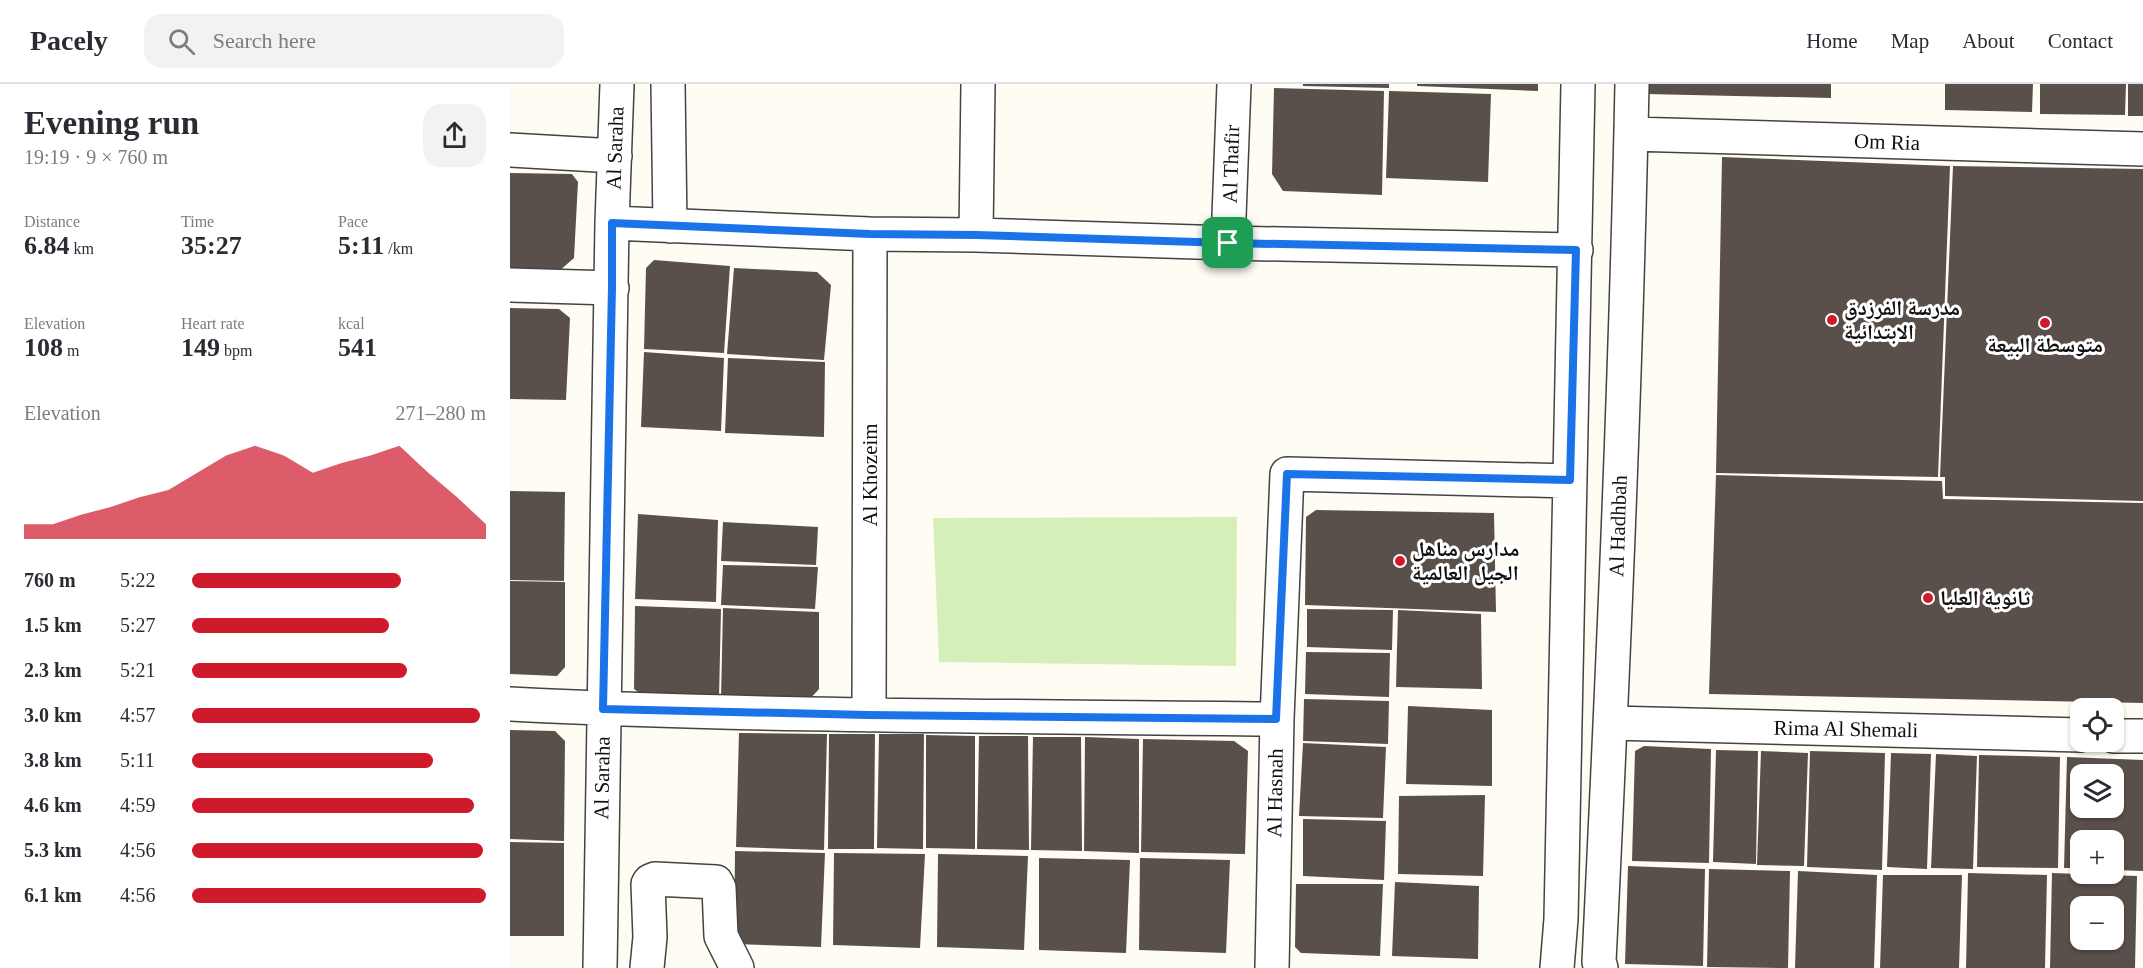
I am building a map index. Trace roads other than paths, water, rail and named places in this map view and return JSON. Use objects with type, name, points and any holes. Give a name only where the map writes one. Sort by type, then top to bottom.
[{"type":"street","name":"Al Saraha","points":[[600,968],[612,223],[617,84]]},
{"type":"street","points":[[668,84],[670,226]]},
{"type":"street","points":[[976,235],[978,84]]},
{"type":"street","name":"Al Thafir","points":[[1228,243],[1234,84]]},
{"type":"street","points":[[1557,968],[1561,919],[1578,84]]},
{"type":"street","name":"Al Hadhbah","points":[[1601,968],[1599,962],[1611,723],[1632,84]]},
{"type":"street","name":"Om Ria","points":[[1631,134],[2143,149]]},
{"type":"street","points":[[510,150],[615,156]]},
{"type":"street","points":[[612,223],[870,234],[1576,250]]},
{"type":"street","name":"Al Khozeim","points":[[868,715],[870,234]]},
{"type":"street","points":[[510,285],[612,288]]},
{"type":"street","name":"Al Hasnah","points":[[1272,968],[1276,719],[1287,474],[1570,480]]},
{"type":"street","points":[[510,704],[603,709],[868,715],[1276,719]]},
{"type":"street","name":"Rima Al Shemali","points":[[1611,723],[2070,735]]},
{"type":"street","points":[[2124,736],[2143,736]]},
{"type":"street","points":[[1562,857],[1603,860]]},
{"type":"street","points":[[647,968],[650,937],[648,884],[655,879],[716,882],[719,888],[721,936],[737,968]]},
{"type":"place","name":"مدرسة الفرزدق الابتدائية","points":[[1832,320]]},
{"type":"place","name":"متوسطة البيعة","points":[[2045,323]]},
{"type":"place","name":"مدارس مناهل الجيل العالمية","points":[[1400,561]]},
{"type":"place","name":"ثانوية العليا","points":[[1928,598]]}]
